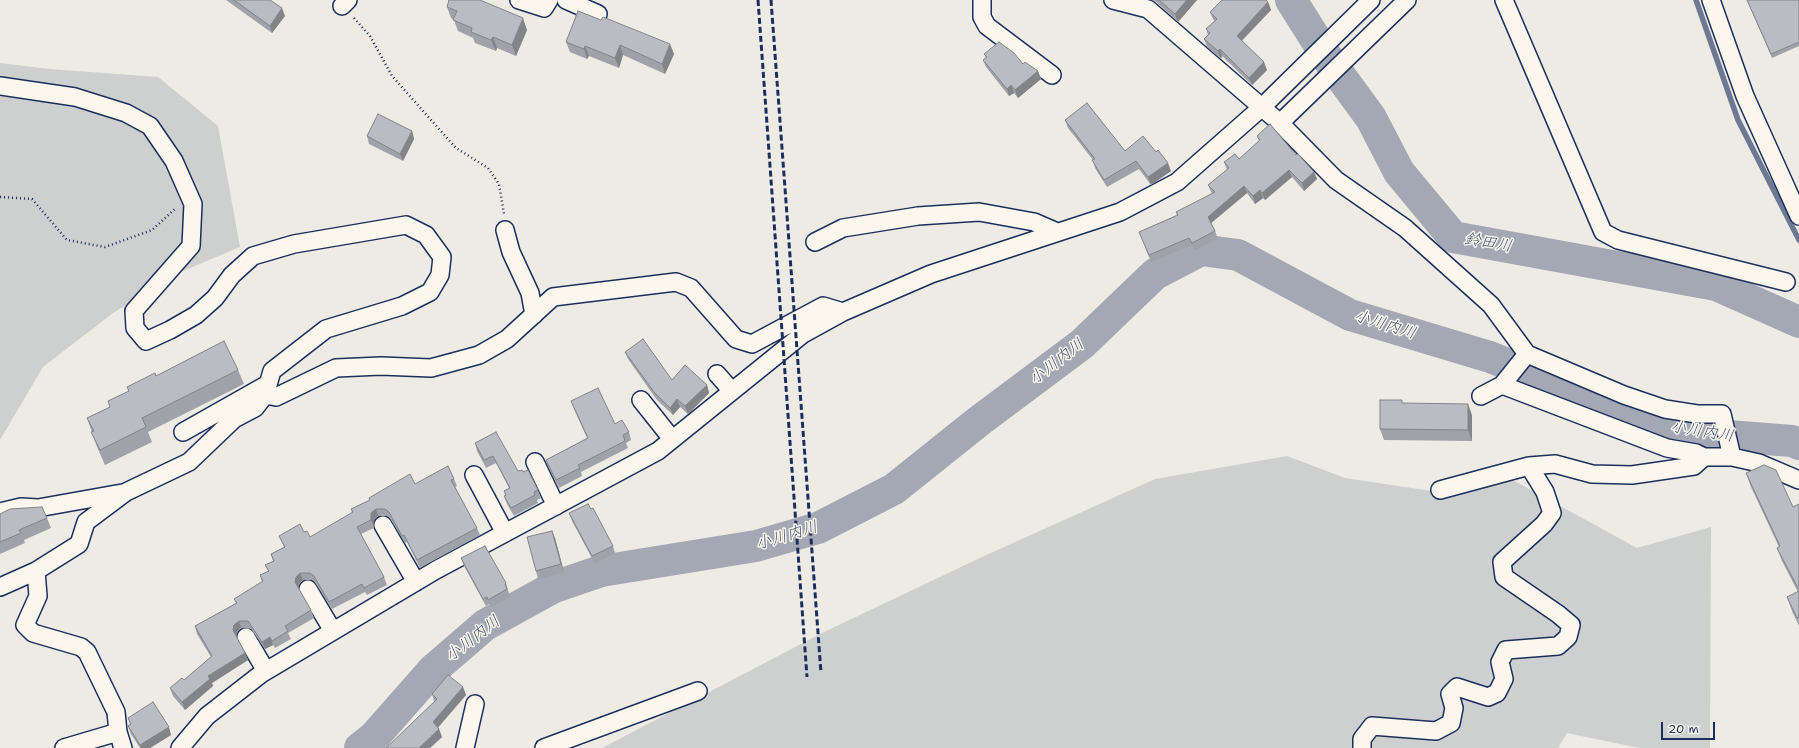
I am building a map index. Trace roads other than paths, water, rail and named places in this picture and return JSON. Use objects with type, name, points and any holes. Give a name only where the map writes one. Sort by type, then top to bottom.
[{"type":"street","points":[[519,0],[544,8],[549,0]]},
{"type":"street","points":[[566,0],[598,14]]},
{"type":"street","points":[[982,0],[982,17],[987,26],[1052,75]]},
{"type":"street","points":[[1113,0],[1148,9],[1280,123],[1336,180],[1404,228],[1491,305],[1526,356],[1624,395],[1665,409],[1697,414],[1722,414],[1732,456]]},
{"type":"street","points":[[180,748],[207,716],[266,671],[416,582],[658,451],[803,334],[844,312],[931,274],[1120,212],[1176,182],[1261,108],[1371,0]]},
{"type":"street","points":[[1280,123],[1370,38],[1407,0]]},
{"type":"street","points":[[1504,0],[1603,232],[1618,240],[1786,282]]},
{"type":"street","points":[[1711,0],[1745,96],[1799,216]]},
{"type":"street","points":[[0,86],[74,97],[126,113],[150,126],[174,161],[193,204],[191,246],[134,311],[135,328],[146,341],[170,330],[196,315],[215,298],[232,275],[253,256],[294,244],[406,225],[426,235],[442,257],[440,275],[430,292],[402,306],[326,329],[272,370],[267,389],[255,408],[234,419],[189,462],[126,492],[86,522],[79,544],[36,571],[0,587]]},
{"type":"street","points":[[815,242],[843,228],[918,216],[979,212],[1034,222],[1057,232]]},
{"type":"street","points":[[505,230],[512,252],[530,293],[534,315]]},
{"type":"street","points":[[267,389],[276,397],[336,368],[381,366],[431,368],[479,355],[507,339],[553,297],[676,282],[691,288],[736,339],[752,344],[822,306],[844,312]]},
{"type":"street","points":[[1481,396],[1502,385],[1526,356]]},
{"type":"street","points":[[717,374],[732,390]]},
{"type":"street","points":[[1502,385],[1668,448],[1696,453],[1704,457],[1732,456],[1759,463],[1799,480]]},
{"type":"street","points":[[183,432],[267,389]]},
{"type":"street","points":[[641,400],[672,439]]},
{"type":"street","points":[[1440,490],[1529,466],[1555,464],[1592,474],[1632,475],[1694,466],[1704,457]]},
{"type":"street","points":[[535,462],[556,506]]},
{"type":"street","points":[[1362,748],[1362,739],[1372,726],[1436,731],[1446,726],[1451,723],[1454,708],[1450,694],[1458,688],[1488,697],[1497,694],[1504,679],[1500,662],[1506,650],[1558,646],[1568,637],[1571,625],[1558,614],[1504,577],[1502,562],[1544,524],[1552,513],[1545,492],[1529,466]]},
{"type":"street","points":[[474,475],[505,533]]},
{"type":"street","points":[[0,512],[21,507],[38,508],[126,492]]},
{"type":"street","points":[[383,525],[416,582]]},
{"type":"street","points":[[36,571],[38,596],[25,626],[33,633],[80,647],[87,652],[116,712],[118,732],[123,748]]},
{"type":"street","points":[[308,589],[333,631]]},
{"type":"street","points":[[246,637],[266,671]]},
{"type":"street","points":[[544,748],[698,691]]},
{"type":"street","points":[[465,748],[474,704]]},
{"type":"street","points":[[64,748],[118,732]]},
{"type":"waterway","name":"鈴田川","points":[[1291,0],[1330,62],[1371,118],[1399,172],[1453,237],[1716,285],[1799,322]]},
{"type":"waterway","points":[[1696,0],[1738,120],[1799,240]]},
{"type":"waterway","name":"小川内川","points":[[360,748],[374,737],[433,670],[485,625],[554,587],[601,571],[756,546],[818,528],[894,489],[979,421],[1082,344],[1155,274],[1201,250],[1238,255],[1350,315],[1490,357],[1654,423],[1690,433],[1792,441],[1799,444]]},
{"type":"railway","points":[[758,0],[807,677]]},
{"type":"railway","points":[[771,0],[821,673]]}]
